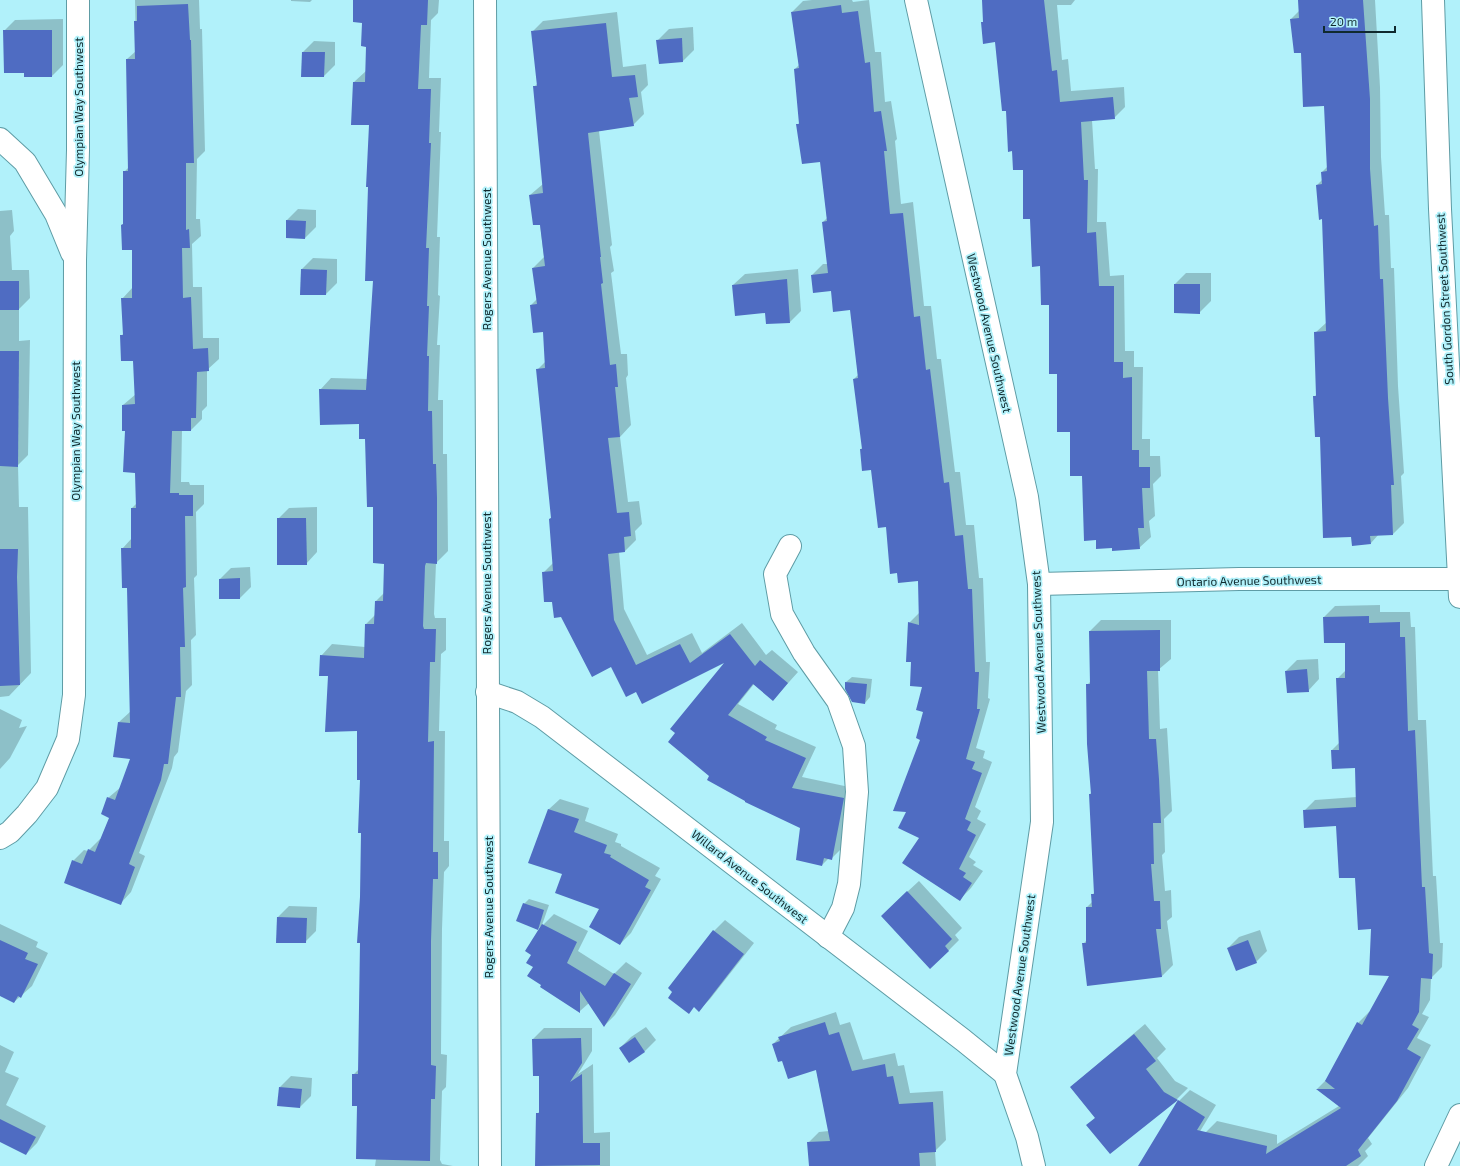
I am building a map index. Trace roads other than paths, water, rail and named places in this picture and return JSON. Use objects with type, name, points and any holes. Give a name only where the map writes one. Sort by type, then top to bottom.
[{"type":"street","name":"Olympian Way Southwest","points":[[0,838],[10,832],[27,814],[47,788],[68,739],[74,695],[75,260],[78,150],[78,0]]},
{"type":"street","name":"Westwood Avenue Southwest","points":[[916,0],[1027,497],[1039,584],[1042,822],[1005,1074],[1027,1137],[1034,1166]]},
{"type":"street","name":"South Gordon Street Southwest","points":[[1433,0],[1440,209],[1460,585]]},
{"type":"street","name":"Rogers Avenue Southwest","points":[[490,1166],[487,692],[491,1]]},
{"type":"street","points":[[0,139],[25,162],[56,214],[75,260]]},
{"type":"street","points":[[790,546],[775,574],[782,614],[804,653],[838,701],[854,746],[857,792],[848,884],[843,908],[828,937]]},
{"type":"street","name":"Ontario Avenue Southwest","points":[[1039,584],[1239,579],[1460,585]]},
{"type":"street","name":"Willard Avenue Southwest","points":[[487,692],[517,702],[542,717],[1005,1074]]},
{"type":"street","points":[[1436,1166],[1460,1116]]}]
